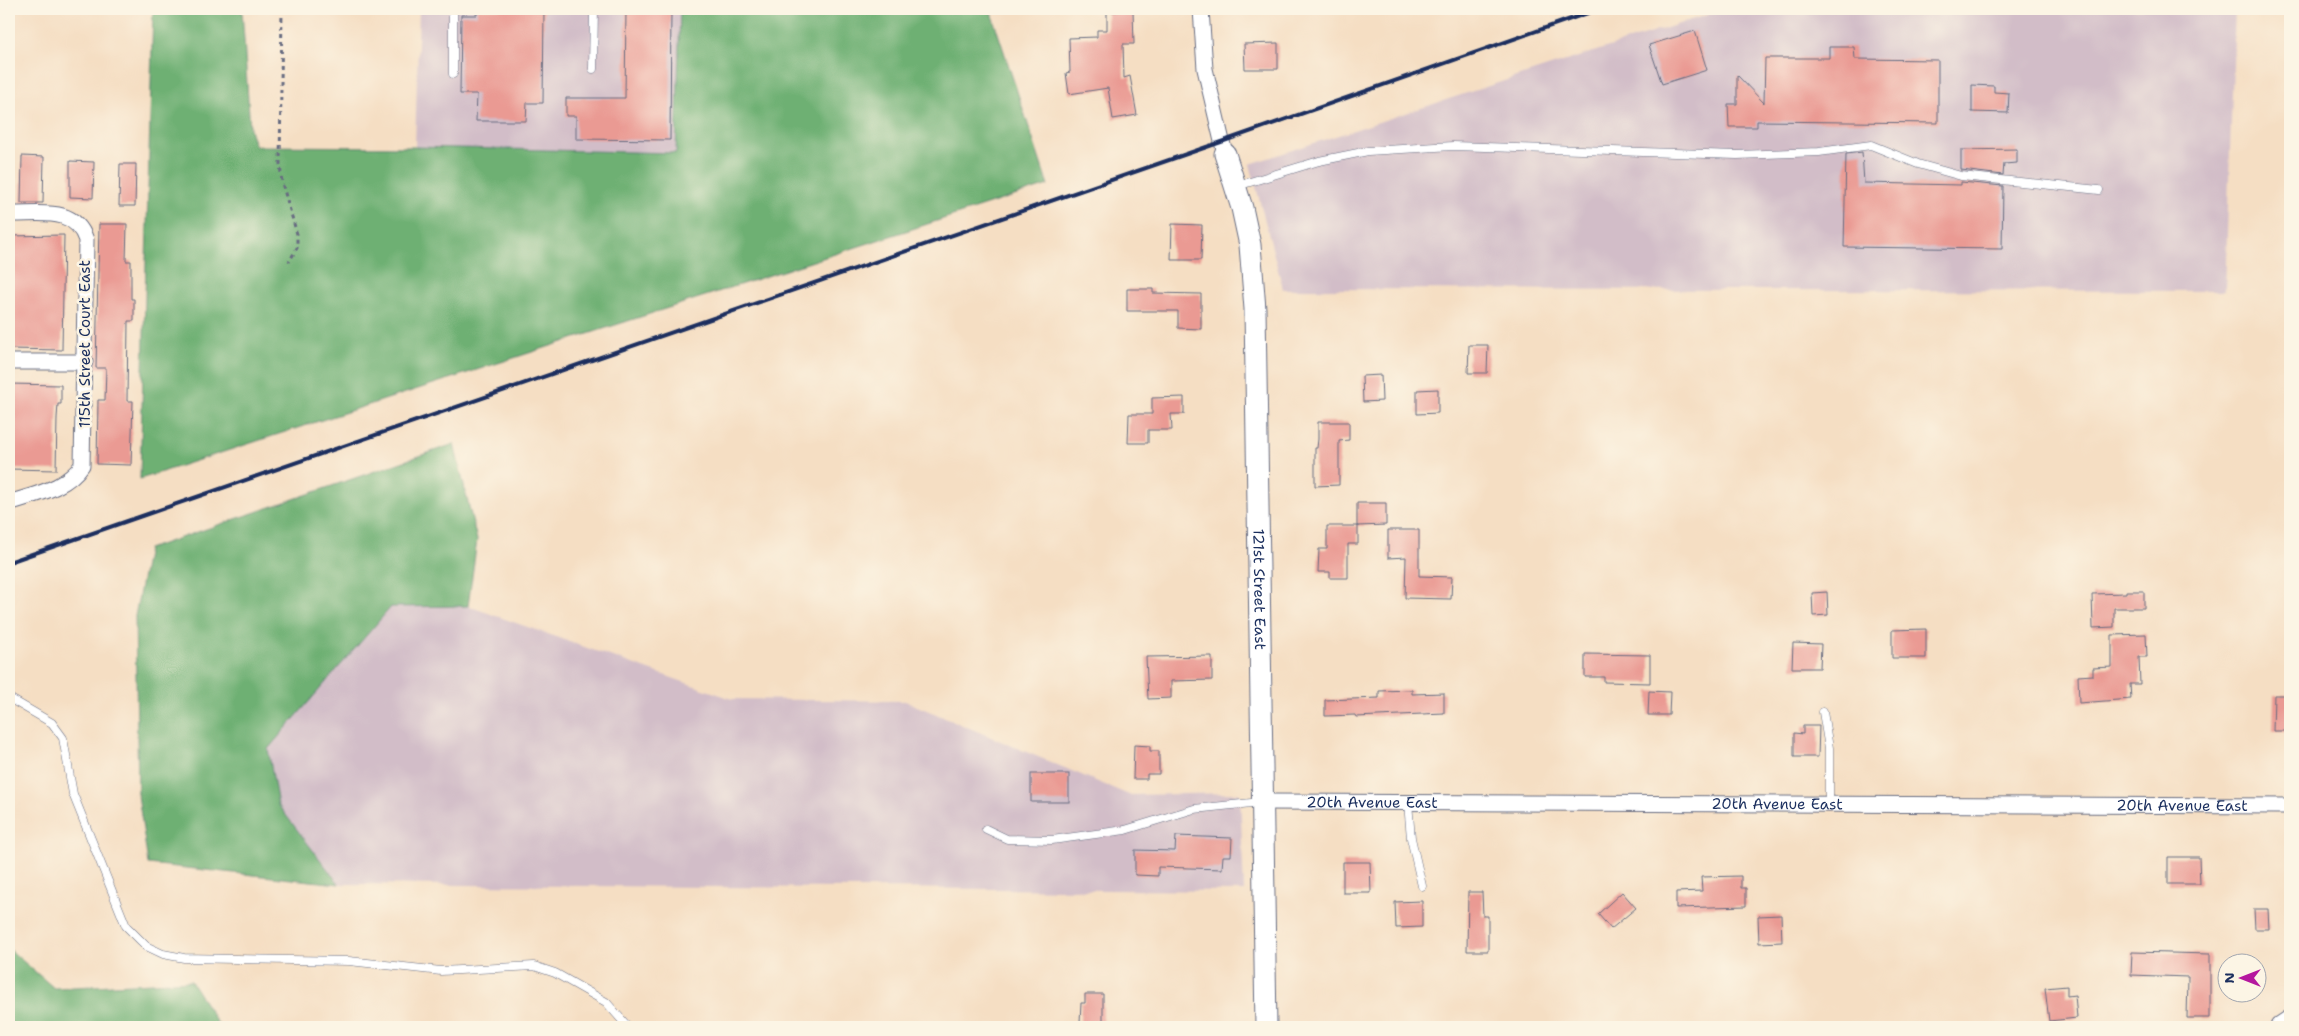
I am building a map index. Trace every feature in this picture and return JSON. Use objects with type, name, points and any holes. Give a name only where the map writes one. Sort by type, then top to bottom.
[{"type":"street","points":[[1201,9],[1205,69],[1225,154]]},
{"type":"street","name":"121st Street East","points":[[1225,154],[1250,244],[1255,309],[1266,1027]]},
{"type":"street","name":"115th Street Court East","points":[[9,214],[62,215],[72,218],[86,240],[82,465],[69,480],[50,489],[9,503]]},
{"type":"street","points":[[9,362],[85,362]]},
{"type":"street","name":"20th Avenue East","points":[[1263,802],[1830,806],[2290,806]]},
{"type":"street","points":[[2281,1027],[2290,1021]]},
{"type":"lane","points":[[453,74],[454,9]]},
{"type":"lane","points":[[593,69],[594,9]]},
{"type":"lane","points":[[1235,187],[1319,161],[1368,151],[1453,146],[1737,155],[1819,152],[1871,145],[1918,164],[1961,176],[2099,190]]},
{"type":"lane","points":[[9,698],[52,723],[63,738],[73,794],[126,926],[146,946],[163,954],[184,958],[349,961],[441,971],[534,966],[555,973],[606,1002],[628,1027]]},
{"type":"lane","points":[[1823,712],[1830,748],[1830,806]]},
{"type":"lane","points":[[986,829],[1007,839],[1052,840],[1126,830],[1194,809],[1263,802]]},
{"type":"lane","points":[[1408,803],[1411,838],[1422,886]]},
{"type":"path","points":[[282,9],[280,164],[282,183],[297,234],[297,248],[289,262]]},
{"type":"shaded area","points":[[419,9],[680,9],[677,153],[415,147]]},
{"type":"shaded area","points":[[1725,9],[2235,9],[2225,291],[1283,289],[1250,164]]},
{"type":"shaded area","points":[[468,606],[732,699],[905,701],[1129,795],[1240,793],[1244,891],[339,884],[278,805],[268,749],[391,607]]},
{"type":"green space","points":[[153,9],[242,9],[250,129],[255,146],[415,147],[676,153],[680,9],[990,9],[1048,185],[140,479]]},
{"type":"green space","points":[[454,444],[477,540],[468,606],[391,607],[268,749],[278,805],[339,884],[148,864],[138,795],[135,616],[148,549]]},
{"type":"green space","points":[[9,949],[54,988],[191,981],[220,1027],[9,1027]]},
{"type":"building","points":[[477,9],[544,9],[543,103],[527,103],[526,121],[476,121],[477,94],[460,94],[461,15],[477,15]]},
{"type":"building","points":[[626,9],[671,9],[670,140],[576,139],[576,116],[566,116],[566,98],[625,98]]},
{"type":"building","points":[[1133,11],[1134,44],[1123,44],[1124,78],[1130,76],[1137,115],[1113,119],[1108,88],[1069,94],[1066,73],[1070,72],[1069,38],[1097,37],[1097,30],[1107,30],[1107,12]]},
{"type":"building","points":[[1695,31],[1707,70],[1662,84],[1649,45]]},
{"type":"building","points":[[1278,43],[1278,69],[1245,69],[1244,44]]},
{"type":"building","points":[[1829,47],[1854,47],[1855,59],[1938,60],[1938,123],[1757,121],[1757,127],[1729,127],[1728,104],[1737,104],[1737,75],[1764,103],[1765,58],[1829,58]]},
{"type":"building","points":[[1972,85],[1994,86],[1994,92],[2009,93],[2008,113],[1972,112]]},
{"type":"building","points":[[2017,149],[2017,163],[2004,164],[2003,175],[1961,170],[1961,150]]},
{"type":"building","points":[[1862,152],[1864,183],[1961,185],[1961,182],[2003,186],[2002,249],[1844,247],[1846,154]]},
{"type":"building","points":[[22,156],[44,157],[43,203],[21,203]]},
{"type":"building","points":[[70,161],[94,162],[93,198],[70,197]]},
{"type":"building","points":[[120,164],[136,164],[135,206],[119,206]]},
{"type":"building","points":[[99,224],[127,224],[126,261],[131,261],[131,299],[134,299],[134,321],[128,321],[127,401],[133,401],[131,465],[97,464],[98,400],[105,400],[106,368],[96,368]]},
{"type":"building","points":[[1172,224],[1202,225],[1201,260],[1171,260]]},
{"type":"building","points":[[64,235],[62,350],[9,349],[9,236]]},
{"type":"building","points":[[1127,289],[1153,289],[1153,293],[1201,294],[1201,329],[1178,328],[1178,311],[1127,311]]},
{"type":"building","points":[[1469,345],[1488,345],[1487,373],[1468,373]]},
{"type":"building","points":[[1381,375],[1382,401],[1363,402],[1362,376]]},
{"type":"building","points":[[9,384],[61,385],[61,404],[58,404],[57,418],[56,470],[9,469]]},
{"type":"building","points":[[1438,389],[1438,413],[1417,414],[1417,390]]},
{"type":"building","points":[[1184,397],[1184,414],[1171,414],[1172,430],[1148,430],[1148,443],[1128,443],[1129,414],[1152,414],[1152,398]]},
{"type":"building","points":[[1318,422],[1349,422],[1349,440],[1339,441],[1339,485],[1315,486],[1315,448],[1317,448]]},
{"type":"building","points":[[1357,503],[1386,503],[1386,525],[1357,526]]},
{"type":"building","points":[[1327,526],[1358,526],[1358,544],[1348,544],[1348,578],[1330,578],[1330,572],[1318,572],[1319,549],[1327,549]]},
{"type":"building","points":[[1388,530],[1419,530],[1419,576],[1452,577],[1451,599],[1405,598],[1406,557],[1388,558]]},
{"type":"building","points":[[2126,591],[2144,591],[2144,608],[2114,608],[2114,627],[2093,628],[2092,594],[2126,593]]},
{"type":"building","points":[[1827,592],[1828,615],[1813,616],[1812,593]]},
{"type":"building","points":[[1926,629],[1926,658],[1892,658],[1892,630]]},
{"type":"building","points":[[2146,634],[2147,657],[2139,657],[2140,684],[2130,684],[2131,699],[2079,703],[2078,676],[2093,675],[2093,668],[2112,667],[2112,635]]},
{"type":"building","points":[[1793,643],[1821,644],[1820,668],[1792,668]]},
{"type":"building","points":[[1585,654],[1650,655],[1650,683],[1604,682],[1604,677],[1585,677]]},
{"type":"building","points":[[1212,656],[1212,680],[1171,681],[1171,698],[1148,699],[1146,657]]},
{"type":"building","points":[[1412,690],[1412,694],[1444,693],[1444,713],[1356,717],[1355,715],[1325,716],[1325,700],[1379,698],[1379,691]]},
{"type":"building","points":[[1649,691],[1670,692],[1669,715],[1648,715]]},
{"type":"building","points":[[2274,695],[2290,695],[2290,731],[2273,731]]},
{"type":"building","points":[[1803,726],[1819,726],[1818,757],[1794,757],[1794,733],[1803,734]]},
{"type":"building","points":[[1134,745],[1150,746],[1150,751],[1159,751],[1159,774],[1147,774],[1147,779],[1133,779]]},
{"type":"building","points":[[1031,774],[1069,774],[1069,802],[1031,802]]},
{"type":"building","points":[[1176,836],[1232,838],[1231,856],[1223,856],[1222,869],[1158,867],[1158,876],[1135,875],[1135,850],[1175,851]]},
{"type":"building","points":[[2168,857],[2199,857],[2200,884],[2168,884]]},
{"type":"building","points":[[1343,862],[1370,862],[1371,893],[1343,893]]},
{"type":"building","points":[[1741,876],[1741,888],[1746,888],[1746,906],[1676,908],[1676,892],[1702,891],[1701,877]]},
{"type":"building","points":[[1468,892],[1482,892],[1483,916],[1488,916],[1488,951],[1467,951]]},
{"type":"building","points":[[1622,892],[1636,908],[1611,929],[1598,914]]},
{"type":"building","points":[[1422,901],[1422,927],[1396,928],[1395,902]]},
{"type":"building","points":[[2254,909],[2268,909],[2269,929],[2255,929]]},
{"type":"building","points":[[1781,915],[1782,942],[1759,943],[1758,916]]},
{"type":"building","points":[[2132,952],[2210,954],[2210,1018],[2187,1018],[2188,977],[2131,975]]},
{"type":"building","points":[[2067,986],[2067,996],[2075,995],[2077,1018],[2049,1021],[2045,988]]},
{"type":"building","points":[[1085,994],[1103,994],[1103,1023],[1080,1023],[1081,1003],[1085,1003]]},
{"type":"railway","points":[[9,562],[1599,9]]}]
